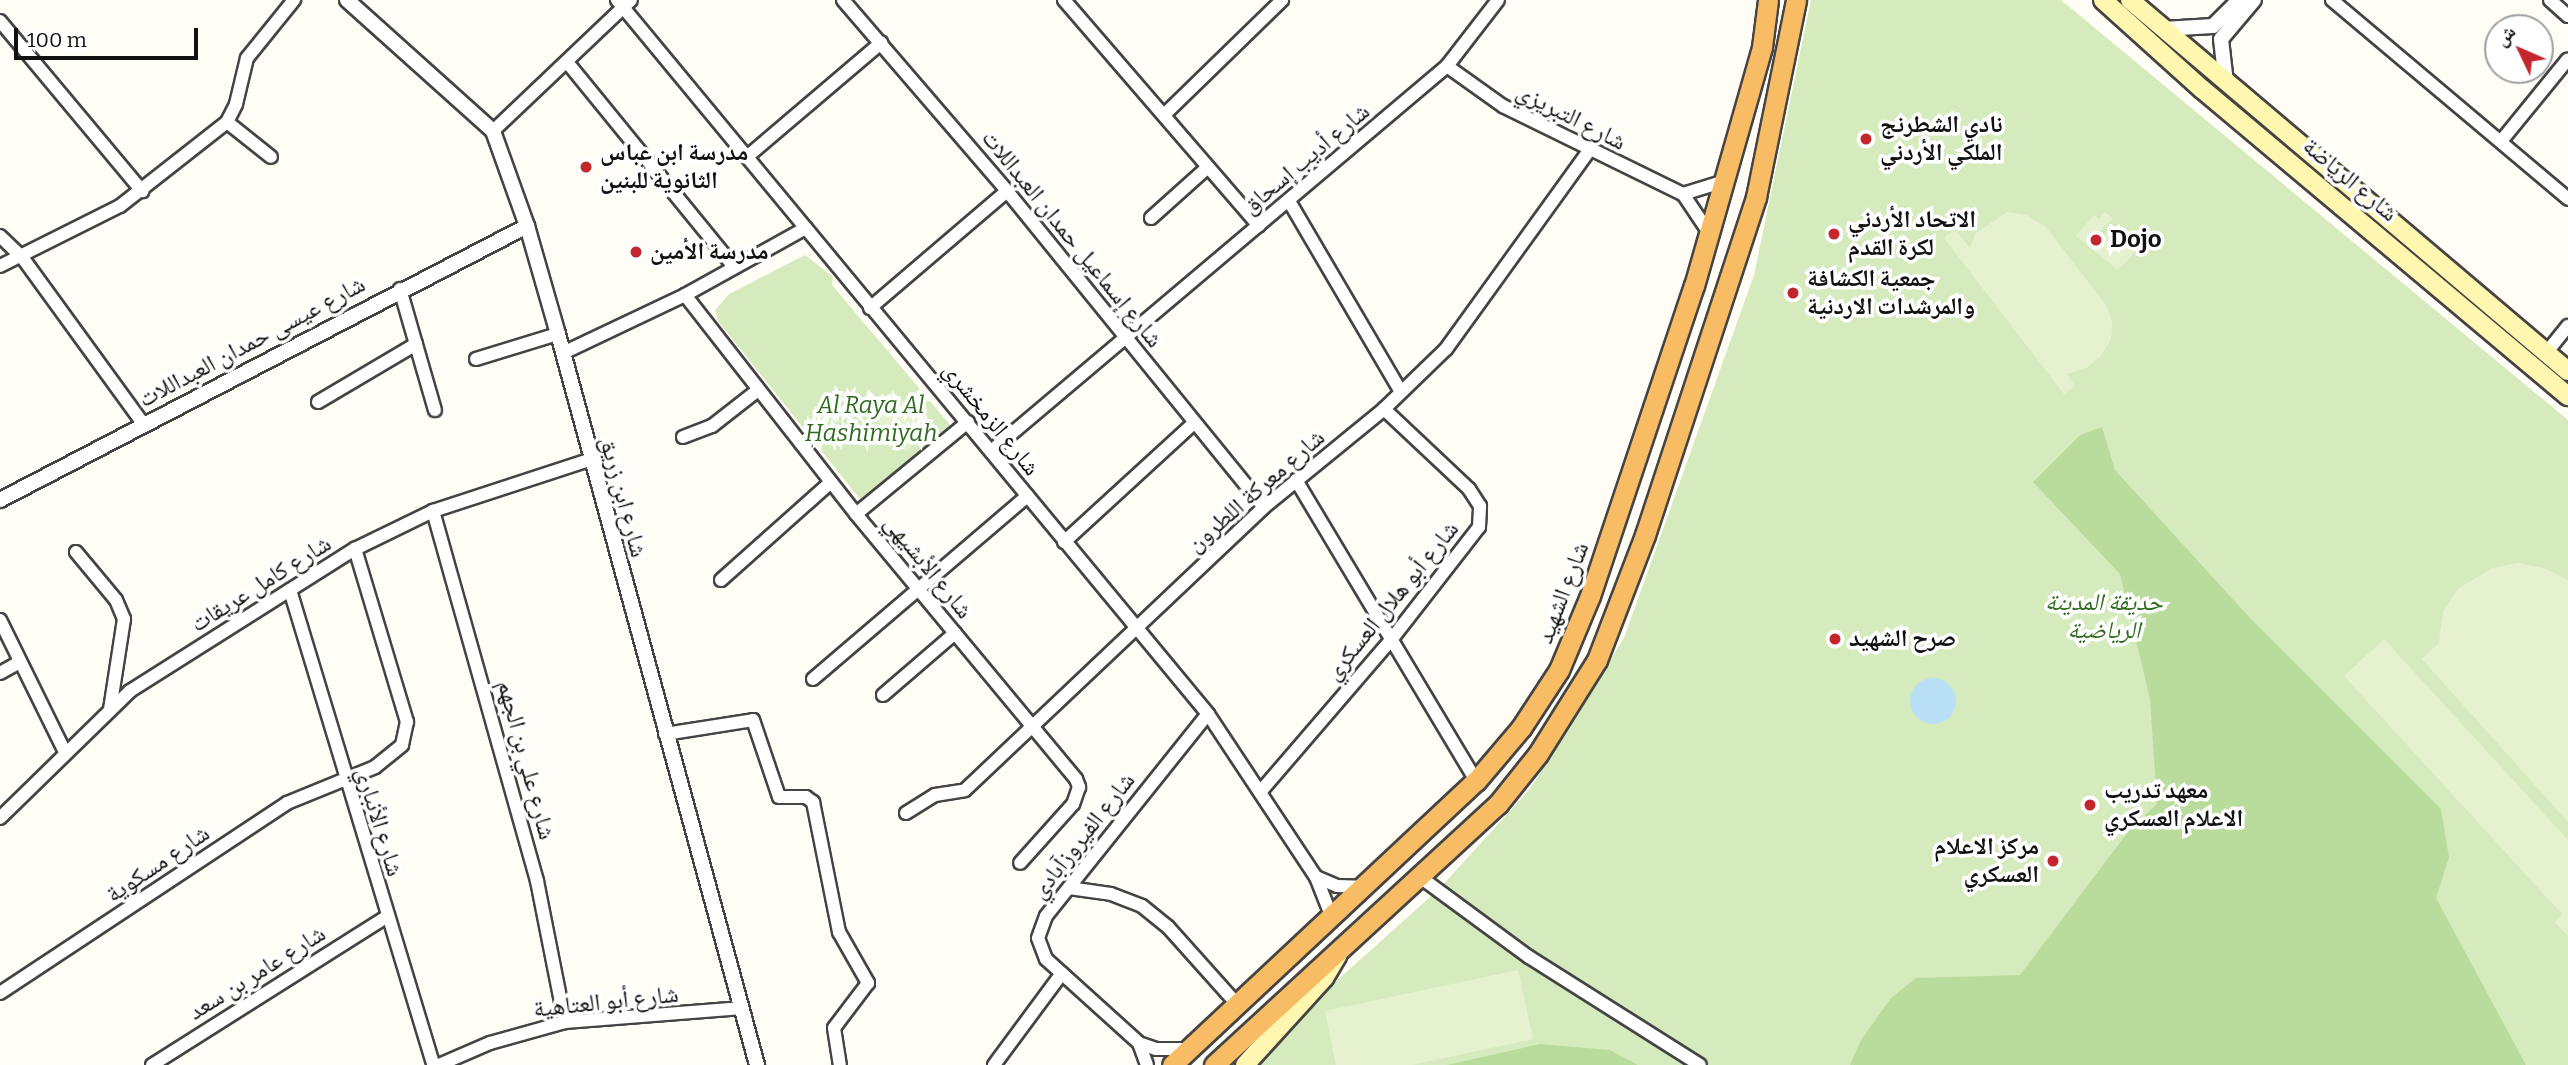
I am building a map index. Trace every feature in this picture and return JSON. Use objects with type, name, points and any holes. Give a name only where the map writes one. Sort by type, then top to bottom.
[{"type":"highway","name":"شارع الشهيد","points":[[1171,1065],[1184,1049],[1476,780],[1521,728],[1559,670],[1590,596],[1710,235],[1762,47],[1768,0]]},
{"type":"highway","points":[[1214,1065],[1420,877],[1518,781],[1597,660],[1645,535],[1756,197],[1796,0]]},
{"type":"main road","name":"شارع الرياضة","points":[[2102,0],[2568,396]]},
{"type":"main road","name":"شارع الرياضة","points":[[2130,0],[2568,371]]},
{"type":"main road","points":[[2303,172],[2316,158]]},
{"type":"main road","points":[[1245,1065],[1324,978],[1339,950]]},
{"type":"street","points":[[0,266],[22,257],[142,191],[227,122],[236,104],[247,58],[295,0]]},
{"type":"street","name":"شارع ابن زريق","points":[[347,0],[494,131],[527,226],[558,334],[589,460],[757,1065]]},
{"type":"street","name":"شارع إسماعيل حمدان العبداللات","points":[[843,0],[1007,191],[1264,507]]},
{"type":"street","points":[[1064,0],[1166,113],[1259,226]]},
{"type":"street","points":[[1166,113],[1282,0]]},
{"type":"street","name":"شارع أديب إسحاق","points":[[991,451],[1447,66],[1498,0]]},
{"type":"street","points":[[2163,29],[2213,26],[2239,0]]},
{"type":"street","points":[[2226,83],[2221,39],[2253,0]]},
{"type":"street","points":[[2332,0],[2502,140],[2568,200]]},
{"type":"street","points":[[2550,0],[2568,16]]},
{"type":"street","points":[[494,131],[624,3]]},
{"type":"street","name":"شارع الزمخشري","points":[[624,3],[870,308],[1138,626],[1208,714],[1316,877],[1331,915]]},
{"type":"street","points":[[0,22],[142,191]]},
{"type":"street","points":[[748,156],[881,43]]},
{"type":"street","points":[[2502,140],[2568,59]]},
{"type":"street","points":[[567,62],[734,267]]},
{"type":"street","name":"شارع التبريزي","points":[[1447,66],[1483,94],[1589,151],[1682,194]]},
{"type":"street","points":[[227,122],[271,157]]},
{"type":"street","name":"شارع معركة اللطرون","points":[[906,813],[934,795],[965,790],[1031,724],[1264,507],[1384,409],[1463,330],[1589,151]]},
{"type":"street","points":[[1151,218],[1208,167]]},
{"type":"street","points":[[1710,235],[1682,194],[1725,181]]},
{"type":"street","points":[[870,308],[1007,191]]},
{"type":"street","points":[[1289,201],[1401,392]]},
{"type":"street","name":"شارع عيسى حمدان العبداللات","points":[[0,500],[400,289],[527,226]]},
{"type":"street","points":[[563,353],[685,295],[806,228]]},
{"type":"street","points":[[0,236],[22,257],[145,425]]},
{"type":"street","points":[[400,289],[435,410]]},
{"type":"street","name":"شارع الأبشيهي","points":[[685,295],[856,514],[1031,724],[1079,787],[1073,804],[1020,863]]},
{"type":"street","points":[[2546,353],[2568,326]]},
{"type":"street","points":[[476,359],[558,334]]},
{"type":"street","points":[[318,402],[416,344]]},
{"type":"street","points":[[683,438],[712,426],[758,390]]},
{"type":"street","name":"شارع أبو هلال العسكري","points":[[1261,791],[1471,542],[1481,515],[1469,489],[1384,409]]},
{"type":"street","points":[[856,514],[968,422]]},
{"type":"street","points":[[1064,541],[1195,424]]},
{"type":"street","name":"شارع كامل عريقات","points":[[0,818],[110,709],[143,682],[355,549],[433,511],[589,460]]},
{"type":"street","points":[[1296,480],[1476,780]]},
{"type":"street","points":[[721,580],[831,482]]},
{"type":"street","points":[[813,679],[1027,496]]},
{"type":"street","name":"شارع علي بن الجهم","points":[[433,511],[543,906],[565,1022]]},
{"type":"street","name":"شارع مسكوية","points":[[0,993],[287,803],[388,759],[407,732],[355,549]]},
{"type":"street","points":[[76,552],[116,600],[124,619],[110,709]]},
{"type":"street","name":"شارع الأنباري","points":[[290,590],[343,777],[433,1065]]},
{"type":"street","points":[[0,620],[18,663],[65,752]]},
{"type":"street","points":[[883,695],[955,633]]},
{"type":"street","points":[[0,673],[18,663]]},
{"type":"street","name":"شارع الفيروزآبادي","points":[[1147,1065],[1139,1043],[1041,953],[1038,938],[1041,923],[1208,714]]},
{"type":"street","points":[[665,734],[750,718],[758,726],[779,797],[811,799],[839,932],[868,983],[834,1028],[840,1065]]},
{"type":"street","points":[[1316,877],[1337,886],[1361,887]]},
{"type":"street","points":[[1420,877],[1529,957],[1700,1065]]},
{"type":"street","points":[[1069,888],[1111,894],[1149,911],[1235,1002]]},
{"type":"street","name":"شارع عامر بن سعد","points":[[152,1065],[386,917]]},
{"type":"street","points":[[994,1065],[1062,973]]},
{"type":"street","name":"شارع أبو العتاهية","points":[[439,1065],[490,1043],[565,1022],[742,1009]]},
{"type":"street","points":[[1139,1043],[1160,1049],[1184,1049]]},
{"type":"green space","name":"حديقة المدينة الرياضية","points":[[1811,0],[2061,0],[2568,420],[2568,1065],[1255,1065],[1283,1029],[1440,888],[1530,789],[1624,638],[1754,275]]},
{"type":"green space","points":[[2007,212],[2026,215],[2045,226],[2106,305],[2112,321],[2111,339],[2101,356],[2086,368],[2067,374],[2075,386],[2064,394],[1944,238],[1955,229],[1970,248],[1975,234]]},
{"type":"green space","name":"Dojo","points":[[2105,212],[2113,219],[2100,231],[2115,243],[2122,235],[2139,248],[2118,270],[2076,236],[2094,215],[2099,219]]},
{"type":"green space","name":"Al Raya Al Hashimiyah","points":[[805,255],[833,277],[832,285],[957,433],[867,508],[718,321],[715,310],[729,294]]},
{"type":"green space","points":[[896,393],[929,430],[906,452],[872,414]]},
{"type":"green space","points":[[2102,427],[2115,470],[2249,617],[2441,809],[2449,857],[2436,898],[2526,1065],[1850,1065],[1861,1040],[1891,998],[1916,978],[2020,975],[2131,828],[2157,804],[2150,699],[2120,574],[2033,482],[2080,435]]},
{"type":"green space","points":[[2519,563],[2546,569],[2568,580],[2568,822],[2422,659],[2439,643],[2443,612],[2458,589],[2492,568]]},
{"type":"green space","points":[[2384,639],[2568,840],[2568,936],[2555,922],[2562,914],[2344,676]]},
{"type":"green space","points":[[1518,970],[1533,1039],[1412,1065],[1336,1065],[1325,1011]]},
{"type":"green space","points":[[1540,1044],[1610,1050],[1638,1065],[1447,1065]]},
{"type":"water","points":[[1933,678],[1949,685],[1956,701],[1949,717],[1933,724],[1917,717],[1910,701],[1917,685]]},
{"type":"place","name":"نادي الشطرنج الملكي الأردني","points":[[1866,139]]},
{"type":"place","name":"مدرسة ابن عباس الثانوية للبنين","points":[[586,167]]},
{"type":"place","name":"الاتحاد الأردني لكرة القدم","points":[[1834,234]]},
{"type":"place","name":"Dojo","points":[[2096,240]]},
{"type":"place","name":"مدرسة الأمين","points":[[636,252]]},
{"type":"place","name":"جمعية الكشافة والمرشدات الاردنية","points":[[1793,293]]},
{"type":"place","name":"صرح الشهيد","points":[[1835,639]]},
{"type":"place","name":"معهد تدريب الاعلام العسكري","points":[[2090,805]]},
{"type":"place","name":"مركز الاعلام العسكري","points":[[2053,861]]}]
